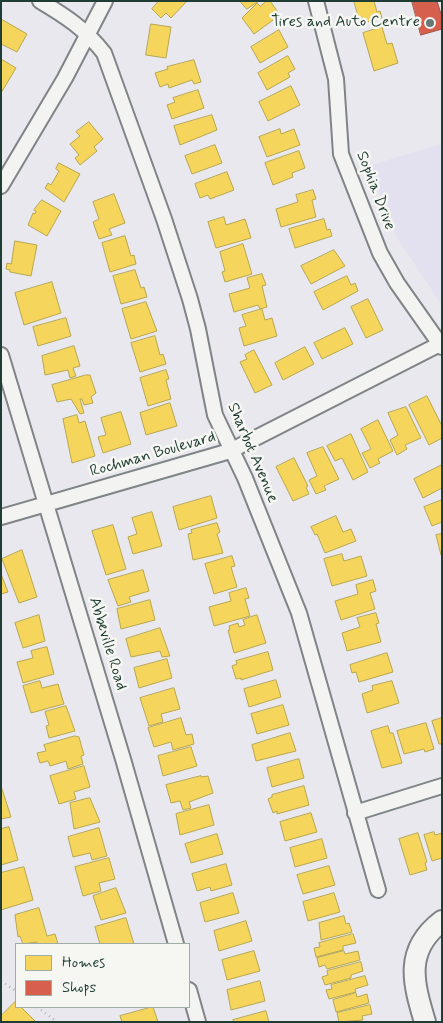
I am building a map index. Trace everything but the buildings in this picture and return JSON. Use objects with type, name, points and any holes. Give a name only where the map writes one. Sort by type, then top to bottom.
[{"type":"street","name":"Sharbot Avenue","points":[[40,1],[89,34],[104,53],[164,219],[198,329],[215,415],[230,451],[245,478],[299,613],[378,890]]},
{"type":"street","points":[[1,186],[89,34],[105,1]]},
{"type":"street","name":"Sophia Drive","points":[[316,1],[336,79],[341,154],[380,253],[397,283],[441,344]]},
{"type":"street","name":"Rochman Boulevard","points":[[1,517],[230,451],[441,344]]},
{"type":"street","name":"Abbeville Road","points":[[1,354],[176,943]]},
{"type":"street","points":[[355,813],[442,786]]},
{"type":"street","points":[[425,1022],[416,992],[414,964],[422,941],[442,921]]},
{"type":"street","points":[[190,994],[198,1022]]},
{"type":"path","points":[[1,980],[15,990]]},
{"type":"path","points":[[38,1008],[58,1022]]},
{"type":"shaded area","points":[[442,144],[442,305],[396,236],[368,166]]},
{"type":"place","name":"Tires and Auto Centre","points":[[430,23]]}]
